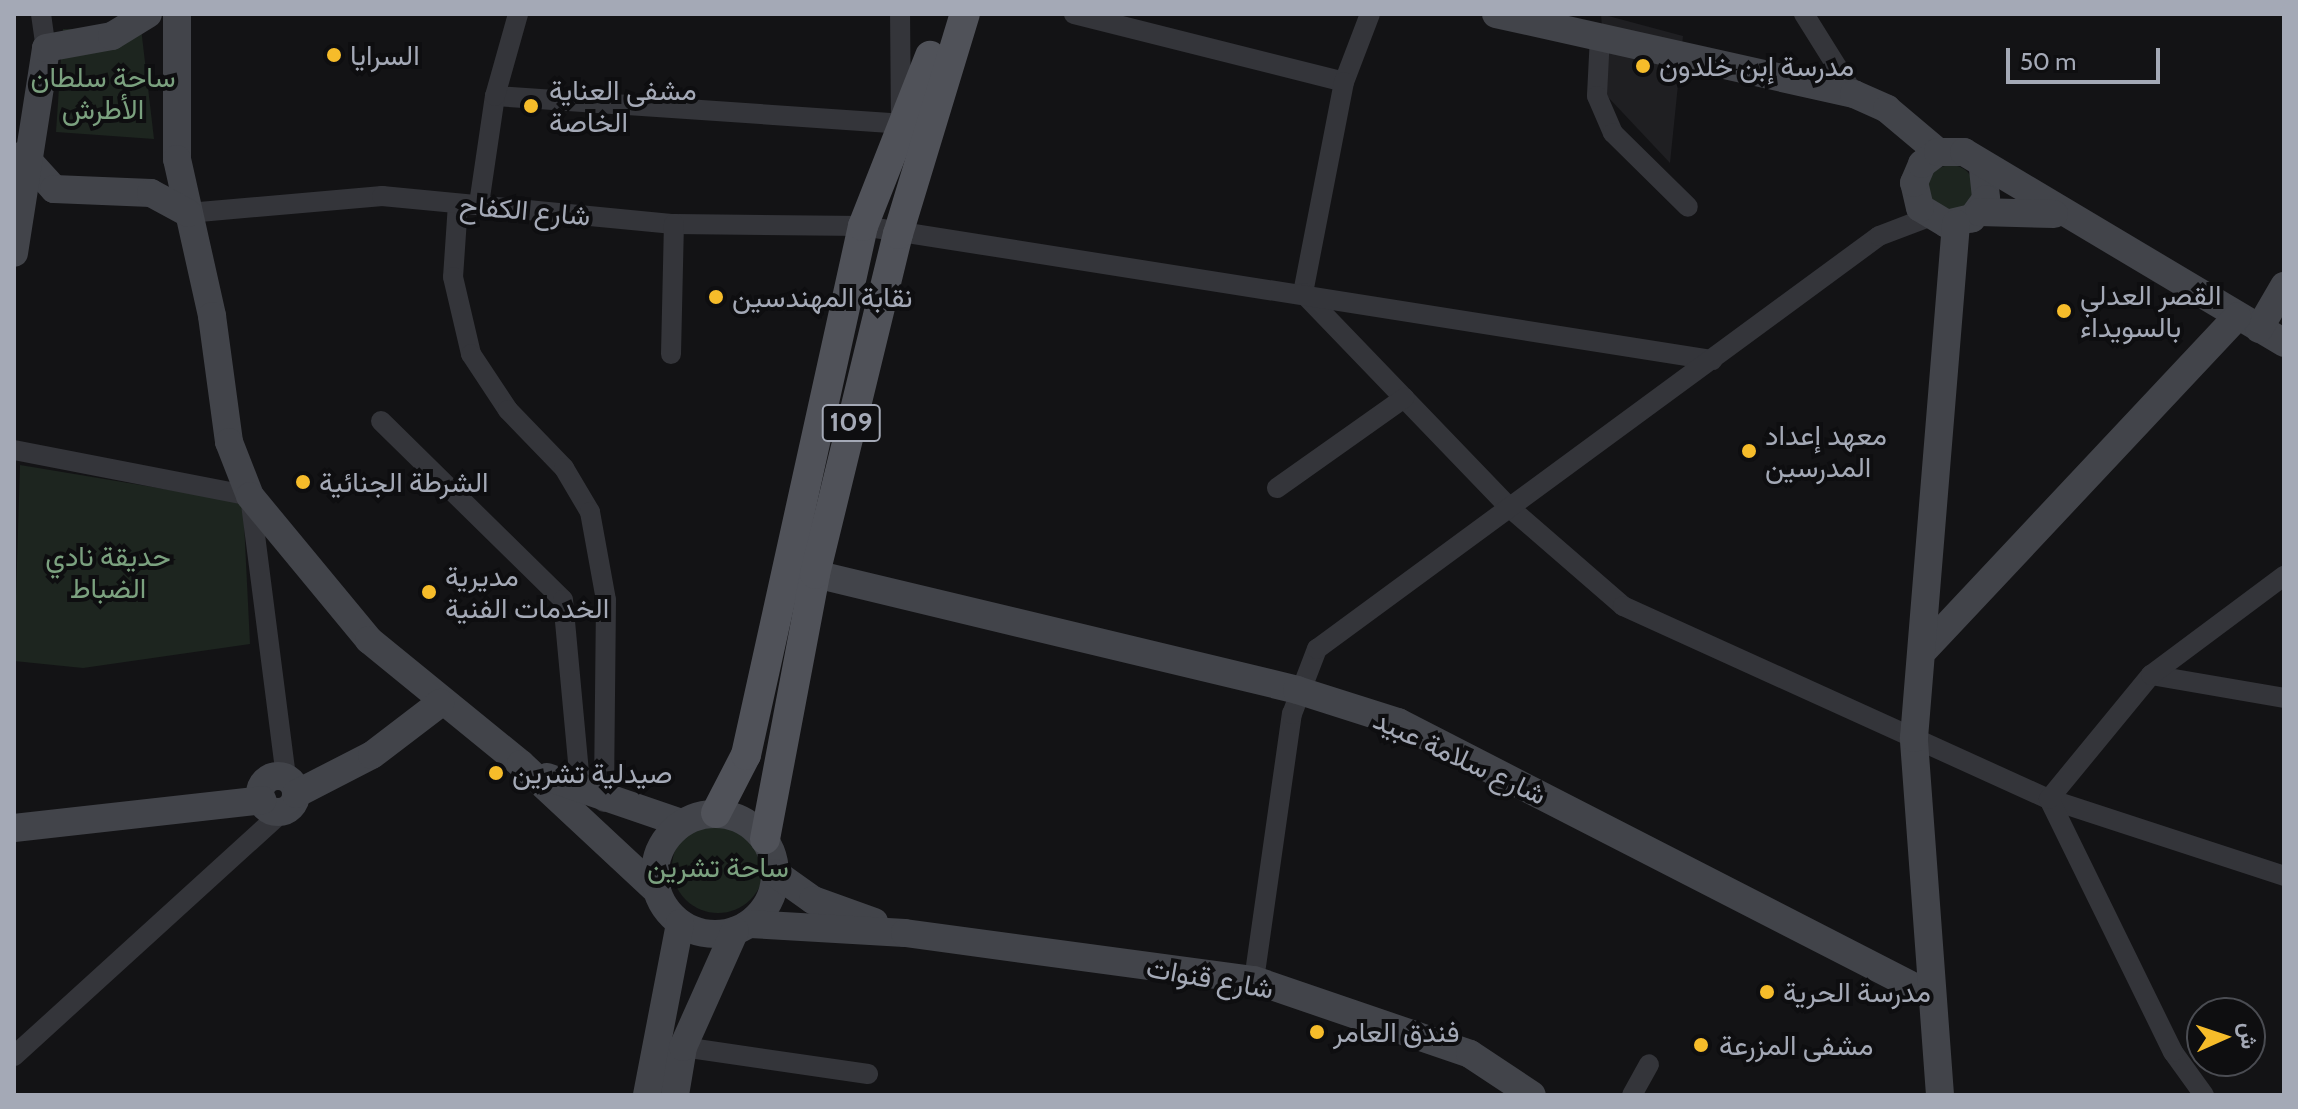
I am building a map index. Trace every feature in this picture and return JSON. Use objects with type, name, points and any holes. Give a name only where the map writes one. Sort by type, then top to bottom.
[{"type":"main road","points":[[14,253],[21,154],[46,48],[112,36],[148,14]]},
{"type":"main road","points":[[177,14],[177,159],[229,442],[250,496],[309,575],[440,703],[521,764],[657,891],[680,923],[697,932],[742,927]]},
{"type":"main road","points":[[716,813],[746,755],[863,226],[947,14]]},
{"type":"main road","name":"109","points":[[765,839],[815,574],[898,234],[965,14]]},
{"type":"main road","points":[[1496,14],[1854,94],[1887,109],[1938,152],[1964,152],[1983,169],[2284,343]]},
{"type":"main road","points":[[1938,152],[1914,183],[1929,217],[2068,217]]},
{"type":"main road","points":[[21,154],[54,189],[151,193],[188,213]]},
{"type":"main road","points":[[1940,1095],[1914,738],[1968,218],[1988,183],[1983,169]]},
{"type":"main road","points":[[1925,649],[2284,286]]},
{"type":"main road","name":"شارع سلامة عبيد","points":[[815,574],[1297,690],[1398,722],[1932,996]]},
{"type":"main road","points":[[14,828],[282,796],[372,755],[440,703]]},
{"type":"main road","points":[[521,764],[592,798],[681,823],[716,813],[735,816],[765,839],[775,873],[769,902],[742,927],[683,1047],[675,1095]]},
{"type":"main road","points":[[657,891],[655,860],[681,823]]},
{"type":"main road","points":[[775,873],[813,900],[905,933]]},
{"type":"main road","points":[[647,1095],[680,923]]},
{"type":"main road","name":"شارع قنوات","points":[[742,927],[905,933],[1254,980],[1470,1054],[1532,1095]]},
{"type":"main road","points":[[660,1030],[683,1047]]},
{"type":"street","points":[[41,14],[46,48]]},
{"type":"street","points":[[518,14],[468,204],[453,277],[471,354],[508,410],[564,468],[590,512],[606,600],[592,798]]},
{"type":"street","points":[[495,96],[901,124],[900,14]]},
{"type":"street","points":[[1074,14],[1344,82]]},
{"type":"street","points":[[1370,14],[1344,82],[1303,293],[1510,508],[1623,606],[2049,799],[2284,876]]},
{"type":"street","points":[[1804,14],[1854,94]]},
{"type":"street","points":[[1600,36],[1597,96],[1613,133],[1688,207]]},
{"type":"street","points":[[1879,236],[1914,183]]},
{"type":"street","name":"شارع الكفاح","points":[[188,213],[382,196],[674,224],[863,226],[898,234],[1303,293],[1712,360]]},
{"type":"street","points":[[1254,980],[1297,690],[1317,649],[1879,236],[1929,217]]},
{"type":"street","points":[[671,354],[674,224]]},
{"type":"street","points":[[1277,488],[1404,398]]},
{"type":"street","points":[[381,421],[563,600],[592,798]]},
{"type":"street","points":[[14,450],[250,496],[282,796],[14,1056]]},
{"type":"street","points":[[2049,799],[2151,675],[2284,576]]},
{"type":"street","points":[[2151,675],[2284,698]]},
{"type":"street","points":[[2049,799],[2173,1052],[2204,1095]]},
{"type":"street","points":[[683,1047],[868,1074]]},
{"type":"street","points":[[1632,1095],[1649,1064]]},
{"type":"shaded area","name":"مدرسة إبن خلدون","points":[[1601,14],[1683,36],[1670,163],[1607,96]]},
{"type":"green space","name":"ساحة سلطان الأطرش","points":[[141,28],[154,139],[56,132],[63,29]]},
{"type":"green space","points":[[1951,165],[1967,172],[1974,188],[1967,204],[1951,211],[1935,204],[1928,188],[1935,172]]},
{"type":"green space","name":"حديقة نادي الضباط","points":[[20,465],[243,502],[250,644],[83,668],[14,661]]},
{"type":"green space","name":"ساحة تشرين","points":[[718,821],[736,825],[750,835],[760,849],[764,867],[760,885],[750,899],[736,909],[718,913],[700,909],[686,899],[676,885],[672,867],[676,849],[686,835],[700,825]]},
{"type":"place","name":"السرايا","points":[[334,55]]},
{"type":"place","name":"مدرسة إبن خلدون","points":[[1643,66]]},
{"type":"place","name":"مشفى العناية الخاصة","points":[[531,106]]},
{"type":"place","name":"نقابة المهندسين","points":[[716,297]]},
{"type":"place","name":"القصر العدلي بالسويداء","points":[[2064,311]]},
{"type":"place","name":"معهد إعداد المدرسين","points":[[1749,451]]},
{"type":"place","name":"الشرطة الجنائية","points":[[303,482]]},
{"type":"place","name":"مديرية الخدمات الفنية","points":[[429,592]]},
{"type":"place","name":"صيدلية تشرين","points":[[496,773]]},
{"type":"place","name":"مدرسة الحرية","points":[[1767,992]]},
{"type":"place","name":"فندق العامر","points":[[1317,1032]]},
{"type":"place","name":"مشفى المزرعة","points":[[1701,1045]]}]
